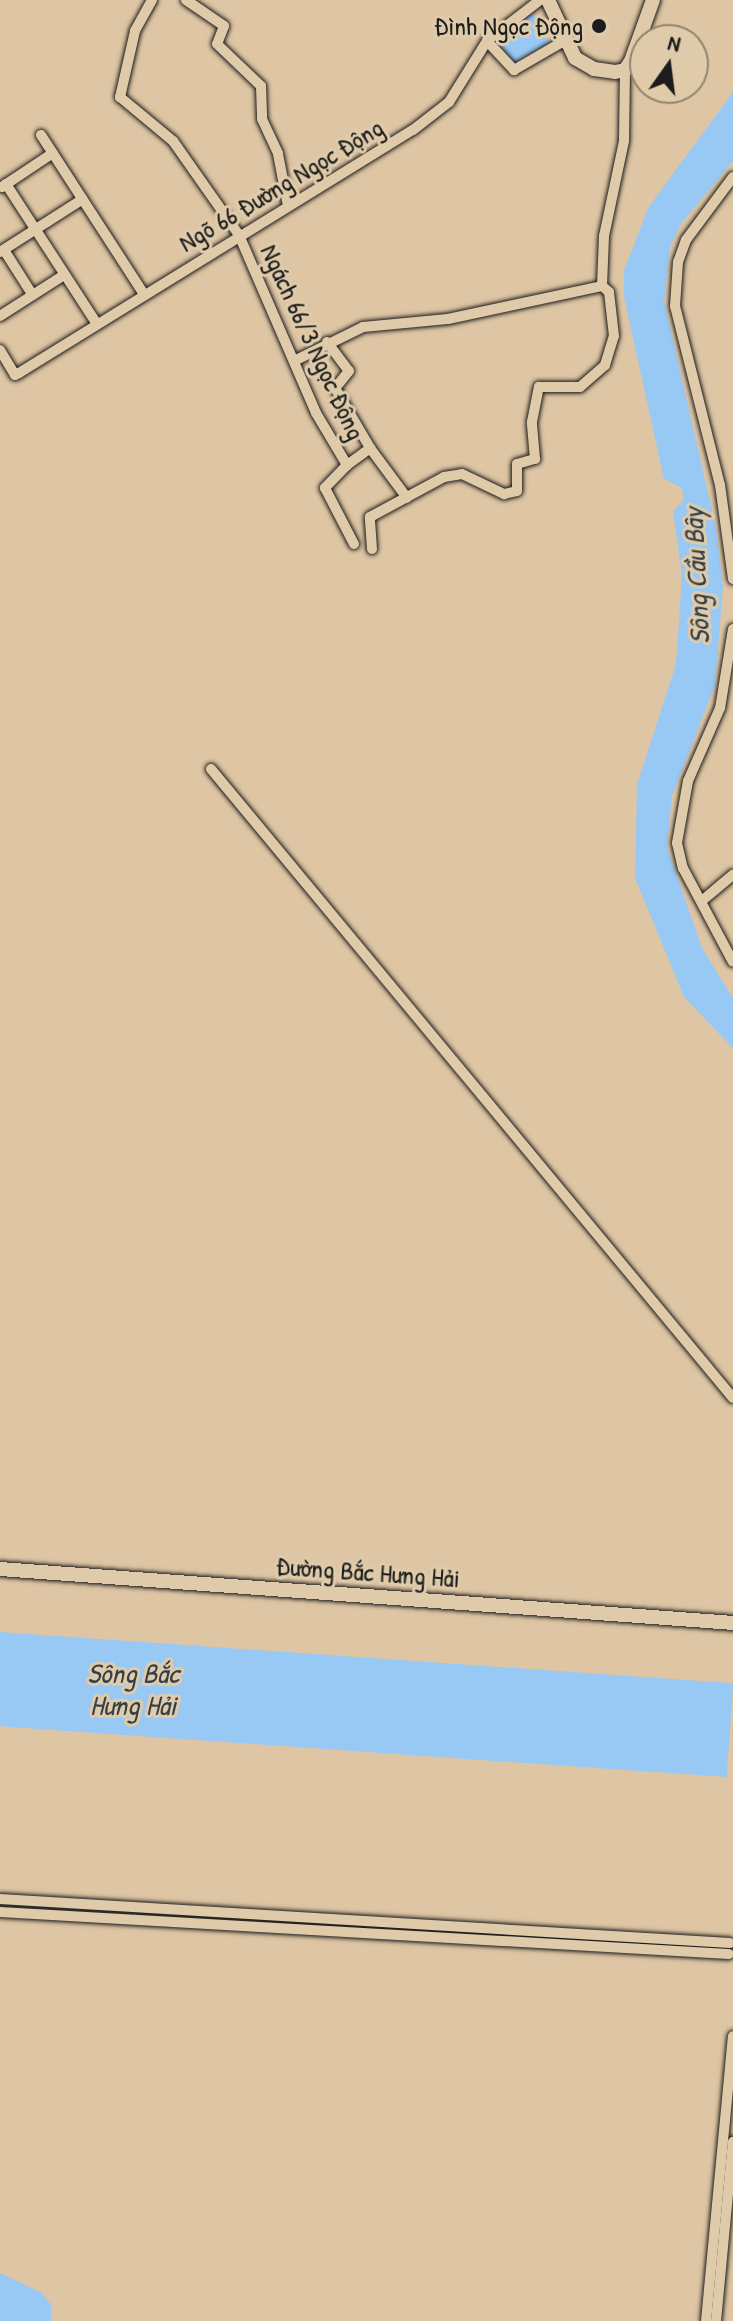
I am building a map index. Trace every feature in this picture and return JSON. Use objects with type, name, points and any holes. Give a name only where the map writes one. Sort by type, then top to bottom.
[{"type":"street","name":"Ngách 66/3 Ngọc Động","points":[[152,0],[136,27],[120,97],[173,141],[239,235],[316,413],[347,465],[325,488],[354,544]]},
{"type":"street","points":[[186,0],[224,26],[217,44],[261,86],[262,119],[278,154],[288,206]]},
{"type":"street","name":"Ngõ 66 Đường Ngọc Động","points":[[0,350],[15,375],[433,116],[457,92],[487,41],[540,0]]},
{"type":"street","points":[[548,0],[564,41],[575,58],[594,69],[625,70]]},
{"type":"street","points":[[372,549],[370,517],[454,474],[504,494],[517,491],[517,464],[535,459],[532,422],[539,387],[586,385],[612,349],[613,316],[602,286],[604,236],[624,141],[625,70],[653,0]]},
{"type":"street","points":[[487,41],[514,70],[564,41]]},
{"type":"street","points":[[41,135],[144,294]]},
{"type":"street","points":[[53,153],[3,186],[97,324]]},
{"type":"street","points":[[733,177],[686,240],[675,282],[680,333],[720,485],[733,579]]},
{"type":"street","points":[[32,294],[2,251],[83,199]]},
{"type":"street","points":[[0,316],[64,275]]},
{"type":"street","points":[[294,361],[327,342],[363,327],[448,319],[602,286]]},
{"type":"street","points":[[327,342],[349,371],[335,388],[370,448],[407,498]]},
{"type":"street","points":[[347,465],[370,448]]},
{"type":"street","points":[[733,629],[720,708],[688,781],[679,827],[679,856],[704,899],[733,962]]},
{"type":"street","points":[[211,769],[733,1398]]},
{"type":"street","points":[[704,899],[733,875]]},
{"type":"street","name":"Đường Bắc Hưng Hải","points":[[0,1569],[733,1623]]},
{"type":"street","points":[[0,1899],[436,1923],[731,1949]]},
{"type":"street","points":[[153,1921],[154,1907]]},
{"type":"street","points":[[0,1912],[433,1938],[731,1949]]},
{"type":"street","points":[[433,1938],[436,1923]]},
{"type":"street","points":[[716,2321],[733,2036]]},
{"type":"street","points":[[706,2321],[733,2142]]},
{"type":"water","points":[[528,14],[536,16],[549,43],[513,63],[497,40]]},
{"type":"water","name":"Sông Cầu Bây","points":[[733,92],[733,161],[681,224],[670,247],[664,301],[716,528],[723,586],[715,685],[672,796],[667,847],[702,948],[733,998],[733,1048],[684,997],[635,878],[637,785],[676,664],[682,575],[673,512],[684,499],[682,488],[664,479],[624,297],[624,271],[648,208]]},
{"type":"water","name":"Sông Bắc Hưng Hải","points":[[0,1632],[733,1683],[727,1777],[0,1726]]},
{"type":"water","points":[[0,2273],[42,2293],[51,2305],[51,2321],[0,2321]]},
{"type":"place","name":"Đình Ngọc Động","points":[[599,26]]}]
